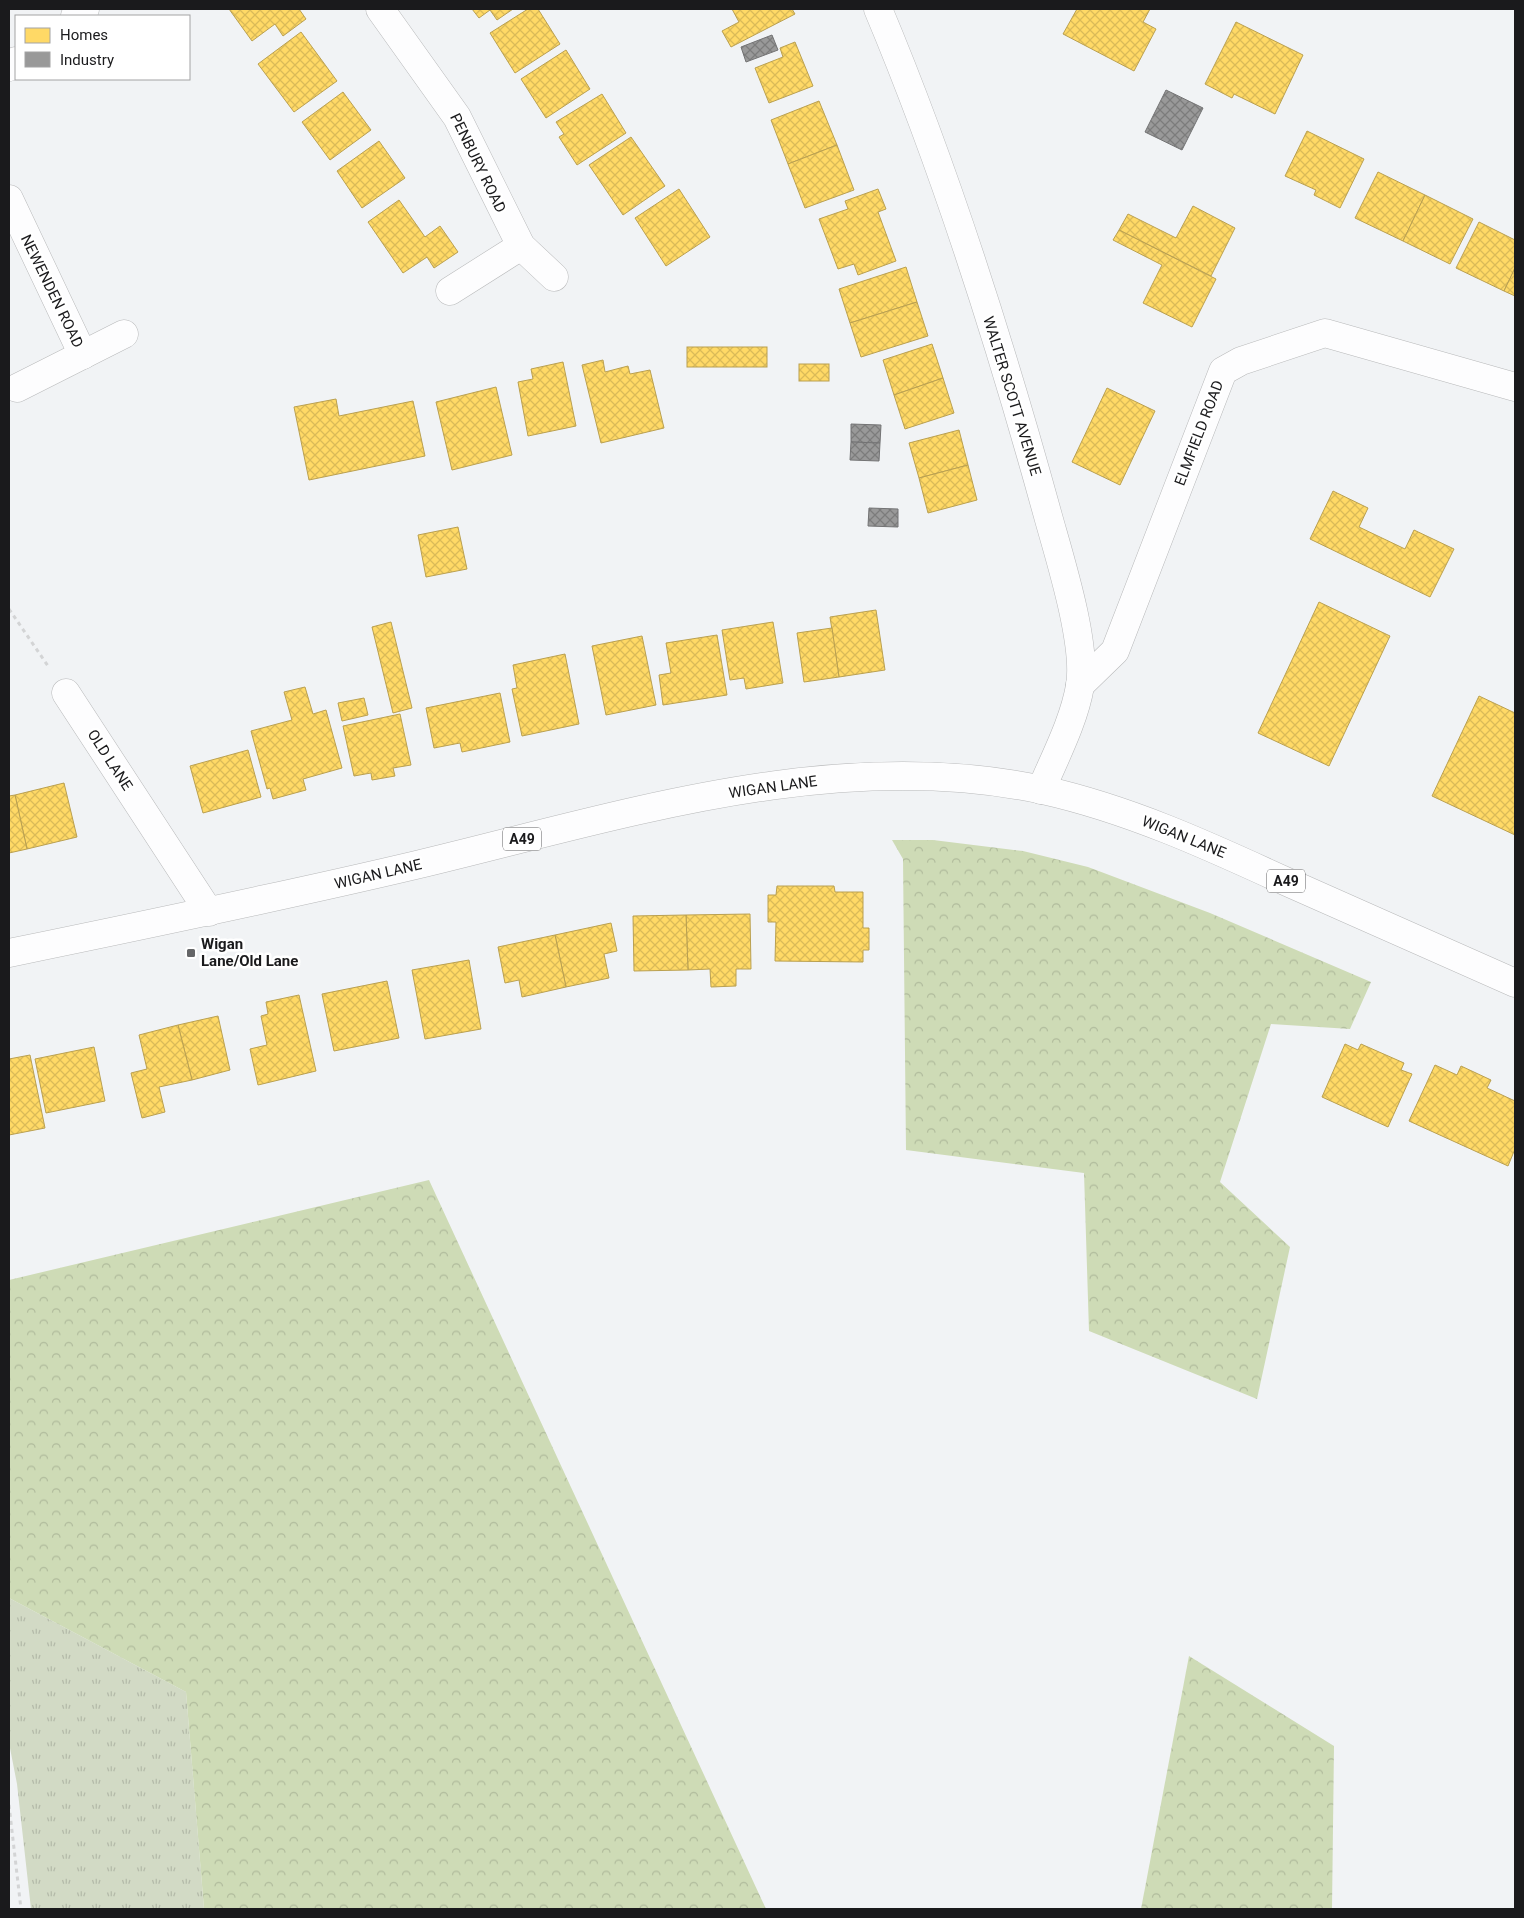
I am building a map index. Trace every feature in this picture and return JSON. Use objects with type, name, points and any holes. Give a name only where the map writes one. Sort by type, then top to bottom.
[{"type":"main road","name":"PENBURY ROAD","points":[[380,9],[457,116],[521,246],[554,277]]},
{"type":"main road","name":"WALTER SCOTT AVENUE","points":[[878,9],[905,72],[941,174],[1013,394],[1059,555],[1077,634],[1080,658],[1080,685],[1065,734],[1041,790]]},
{"type":"main road","name":"NEWENDEN ROAD","points":[[9,200],[83,355]]},
{"type":"main road","points":[[450,291],[521,246]]},
{"type":"main road","name":"ELMFIELD ROAD","points":[[1080,685],[1115,651],[1223,371],[1241,361],[1325,333],[1515,387]]},
{"type":"main road","name":"NEWENDEN ROAD","points":[[17,388],[124,334]]},
{"type":"main road","name":"OLD LANE","points":[[66,693],[209,912]]},
{"type":"main road","name":"WIGAN LANE","points":[[9,952],[209,912],[696,798],[789,783],[868,776],[943,777],[1041,790],[1083,800],[1171,830],[1515,983]]},
{"type":"path","points":[[9,609],[66,693]]},
{"type":"path","points":[[9,1805],[21,1909]]},
{"type":"green space","points":[[892,840],[933,840],[1023,851],[1088,867],[1210,913],[1371,982],[1350,1029],[1271,1024],[1220,1182],[1290,1247],[1257,1399],[1089,1331],[1084,1173],[906,1150],[903,859]]},
{"type":"green space","points":[[429,1180],[766,1909],[204,1909],[186,1692],[9,1598],[9,1280]]},
{"type":"green space","points":[[9,1598],[186,1692],[204,1909],[31,1909],[17,1784],[9,1743]]},
{"type":"green space","points":[[1189,1656],[1334,1746],[1332,1909],[1141,1909]]},
{"type":"building: Homes","points":[[229,9],[299,9],[306,19],[283,36],[275,24],[252,41]]},
{"type":"building: Homes","points":[[472,9],[513,9],[497,20],[490,10],[479,18]]},
{"type":"building: Homes","points":[[528,9],[538,9],[560,44],[515,73],[490,33]]},
{"type":"building: Homes","points":[[732,9],[792,9],[795,14],[731,47],[722,31],[739,22]]},
{"type":"building: Homes","points":[[1077,9],[1150,9],[1143,22],[1156,29],[1134,71],[1063,34]]},
{"type":"building: Homes","points":[[1236,22],[1303,55],[1275,114],[1234,94],[1232,98],[1205,84]]},
{"type":"building: Homes","points":[[301,32],[337,81],[294,112],[258,64]]},
{"type":"building: Homes","points":[[795,42],[813,86],[769,103],[755,68],[783,57],[780,48]]},
{"type":"building: Homes","points":[[566,50],[590,89],[546,118],[521,79]]},
{"type":"building: Homes","points":[[343,92],[371,130],[330,160],[302,122]]},
{"type":"building: Homes","points":[[602,94],[626,133],[577,165],[559,137],[564,134],[556,122]]},
{"type":"building: Homes","points":[[819,101],[837,145],[788,164],[771,120]]},
{"type":"building: Homes","points":[[1307,131],[1364,159],[1340,208],[1314,195],[1316,190],[1285,176]]},
{"type":"building: Homes","points":[[631,137],[665,186],[623,215],[589,165]]},
{"type":"building: Homes","points":[[379,141],[405,178],[362,208],[337,171]]},
{"type":"building: Homes","points":[[837,145],[854,190],[805,208],[788,164]]},
{"type":"building: Homes","points":[[1378,172],[1425,195],[1403,241],[1355,218]]},
{"type":"building: Homes","points":[[679,189],[710,237],[666,266],[635,218]]},
{"type":"building: Homes","points":[[878,189],[886,209],[878,212],[896,261],[858,275],[854,264],[838,269],[819,219],[848,209],[845,201]]},
{"type":"building: Homes","points":[[1425,195],[1473,219],[1450,264],[1403,241]]},
{"type":"building: Homes","points":[[399,200],[425,237],[440,226],[458,252],[434,268],[427,257],[403,273],[368,222]]},
{"type":"building: Homes","points":[[1193,206],[1235,228],[1211,276],[1119,230],[1128,214],[1176,238]]},
{"type":"building: Homes","points":[[1479,222],[1515,240],[1515,268],[1504,291],[1456,268]]},
{"type":"building: Homes","points":[[1119,230],[1216,279],[1192,327],[1143,303],[1162,265],[1113,240]]},
{"type":"building: Homes","points":[[906,267],[917,302],[850,323],[839,289]]},
{"type":"building: Homes","points":[[1515,268],[1515,296],[1504,291]]},
{"type":"building: Homes","points":[[917,302],[928,336],[861,357],[850,323]]},
{"type":"building: Homes","points":[[932,344],[943,378],[894,395],[883,360]]},
{"type":"building: Homes","points":[[687,347],[767,347],[767,367],[687,367]]},
{"type":"building: Homes","points":[[603,360],[605,372],[628,366],[630,374],[650,370],[664,428],[601,443],[582,365]]},
{"type":"building: Homes","points":[[563,362],[576,426],[528,436],[518,382],[533,379],[531,369]]},
{"type":"building: Homes","points":[[799,364],[829,364],[829,381],[799,381]]},
{"type":"building: Homes","points":[[943,378],[954,413],[905,429],[894,395]]},
{"type":"building: Homes","points":[[496,387],[512,455],[452,470],[436,402]]},
{"type":"building: Homes","points":[[1107,388],[1155,411],[1120,485],[1072,462]]},
{"type":"building: Homes","points":[[336,399],[339,416],[413,401],[425,456],[309,480],[294,407]]},
{"type":"building: Homes","points":[[959,430],[968,465],[919,478],[909,443]]},
{"type":"building: Homes","points":[[968,465],[977,500],[928,513],[919,478]]},
{"type":"building: Homes","points":[[1333,491],[1368,508],[1359,527],[1405,549],[1414,530],[1454,549],[1430,597],[1310,539]]},
{"type":"building: Homes","points":[[458,527],[467,569],[426,577],[418,535]]},
{"type":"building: Homes","points":[[1319,602],[1390,636],[1329,766],[1258,733]]},
{"type":"building: Homes","points":[[876,610],[885,670],[839,677],[830,617]]},
{"type":"building: Homes","points":[[391,622],[412,708],[393,713],[372,627]]},
{"type":"building: Homes","points":[[773,622],[783,683],[746,689],[744,678],[730,680],[722,630]]},
{"type":"building: Homes","points":[[832,628],[839,677],[804,682],[797,633]]},
{"type":"building: Homes","points":[[717,635],[727,695],[663,705],[659,675],[671,673],[666,643]]},
{"type":"building: Homes","points":[[642,636],[656,705],[606,715],[592,646]]},
{"type":"building: Homes","points":[[565,654],[579,724],[522,736],[512,689],[517,688],[513,665]]},
{"type":"building: Homes","points":[[305,687],[313,714],[326,710],[342,768],[303,779],[306,790],[273,799],[270,788],[267,789],[251,731],[292,720],[284,692]]},
{"type":"building: Homes","points":[[500,693],[510,742],[462,752],[460,743],[434,748],[426,708]]},
{"type":"building: Homes","points":[[1479,696],[1515,713],[1515,835],[1432,796]]},
{"type":"building: Homes","points":[[364,698],[368,715],[342,721],[338,703]]},
{"type":"building: Homes","points":[[400,714],[411,765],[393,768],[395,776],[372,780],[371,773],[354,776],[343,726]]},
{"type":"building: Homes","points":[[248,750],[261,797],[203,813],[190,766]]},
{"type":"building: Homes","points":[[64,783],[77,837],[27,849],[15,795]]},
{"type":"building: Homes","points":[[15,795],[27,849],[9,853],[9,796]]},
{"type":"building: Homes","points":[[777,886],[834,886],[835,892],[863,892],[863,928],[869,928],[869,950],[863,950],[863,962],[775,961],[776,922],[768,922],[768,895],[776,895]]},
{"type":"building: Homes","points":[[750,914],[751,969],[736,969],[736,986],[711,987],[710,969],[688,970],[686,915]]},
{"type":"building: Homes","points":[[686,915],[688,970],[634,971],[633,916]]},
{"type":"building: Homes","points":[[611,923],[617,951],[604,954],[609,978],[566,987],[555,935]]},
{"type":"building: Homes","points":[[555,935],[566,987],[522,997],[519,980],[505,983],[498,947]]},
{"type":"building: Homes","points":[[469,960],[481,1029],[425,1039],[412,970]]},
{"type":"building: Homes","points":[[387,981],[399,1038],[334,1051],[322,994]]},
{"type":"building: Homes","points":[[299,995],[316,1071],[258,1085],[250,1049],[267,1045],[261,1016],[268,1014],[266,1002]]},
{"type":"building: Homes","points":[[218,1016],[230,1070],[192,1080],[178,1025]]},
{"type":"building: Homes","points":[[178,1025],[192,1080],[159,1087],[165,1112],[142,1118],[131,1073],[147,1069],[139,1035]]},
{"type":"building: Homes","points":[[1345,1044],[1358,1050],[1361,1044],[1404,1063],[1401,1070],[1412,1074],[1388,1127],[1322,1097]]},
{"type":"building: Homes","points":[[94,1047],[105,1101],[46,1113],[35,1059]]},
{"type":"building: Homes","points":[[30,1055],[45,1128],[9,1135],[9,1059]]},
{"type":"building: Homes","points":[[1435,1065],[1457,1075],[1461,1066],[1491,1080],[1487,1088],[1515,1101],[1515,1149],[1508,1166],[1409,1121]]},
{"type":"building: Industry","points":[[772,35],[778,50],[746,62],[741,47]]},
{"type":"building: Industry","points":[[1166,90],[1203,108],[1182,150],[1145,132]]},
{"type":"building: Industry","points":[[851,424],[881,425],[880,443],[851,442]]},
{"type":"building: Industry","points":[[851,442],[880,443],[879,461],[850,460]]},
{"type":"building: Industry","points":[[869,508],[898,509],[898,527],[868,526]]},
{"type":"place","name":"Wigan Lane/Old Lane","points":[[191,953]]}]
